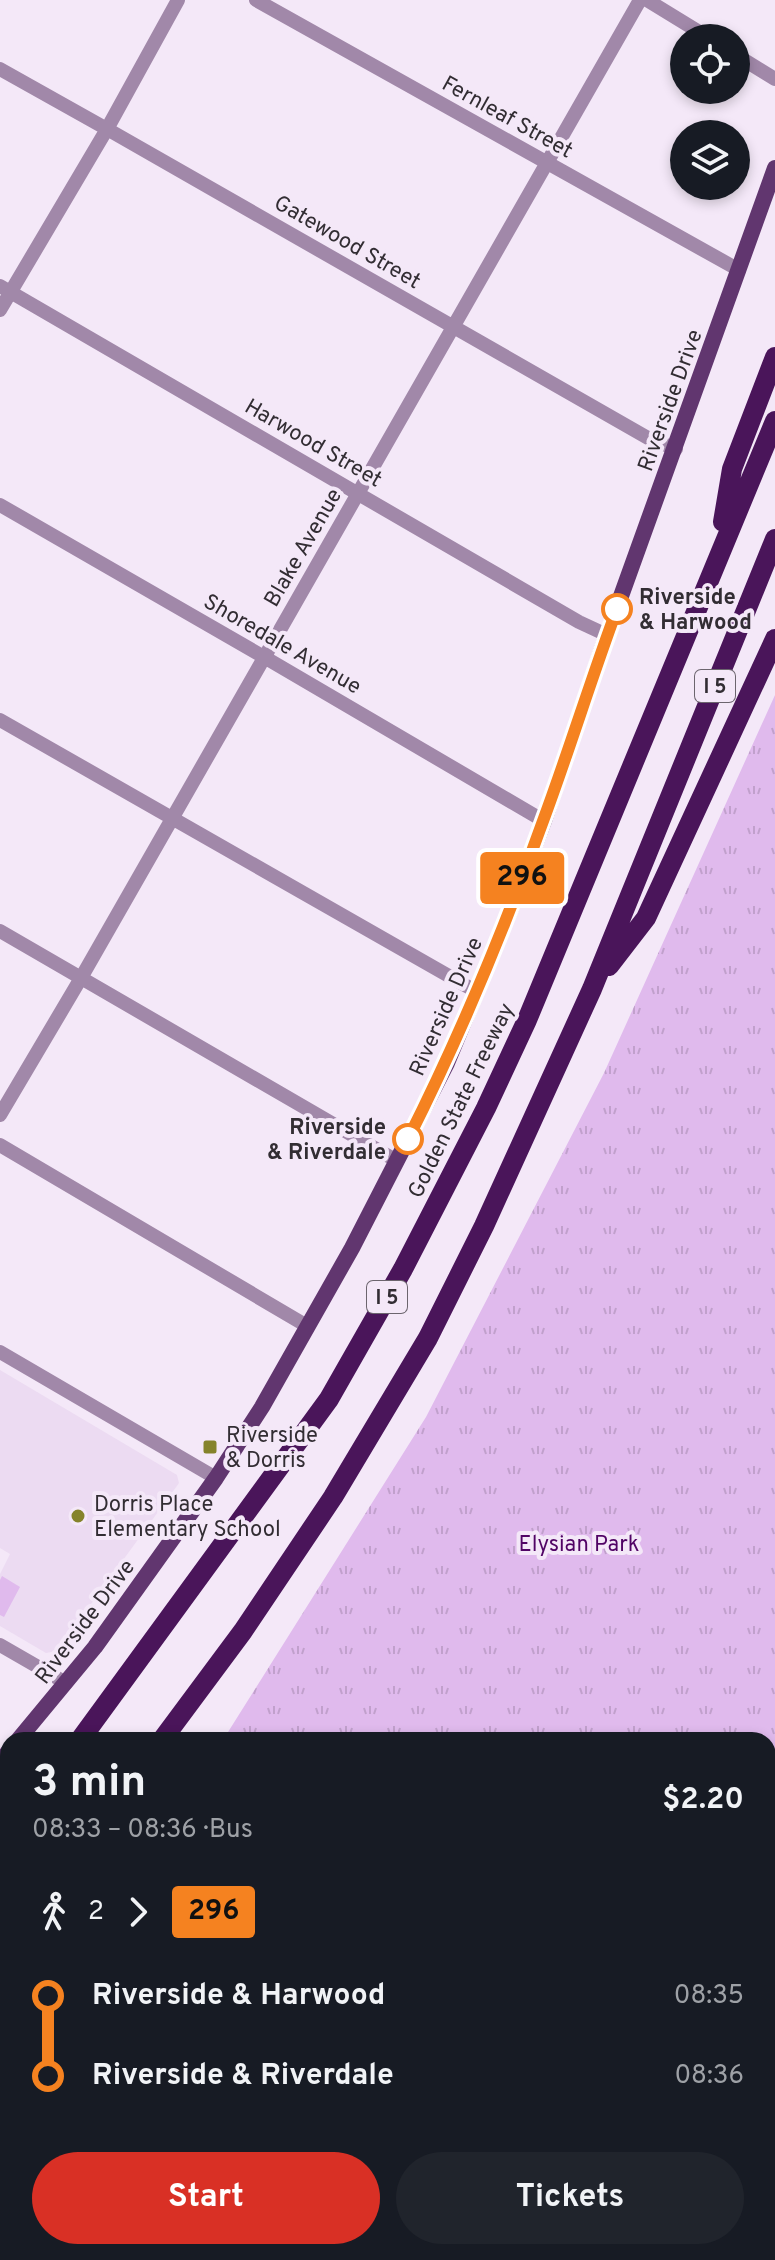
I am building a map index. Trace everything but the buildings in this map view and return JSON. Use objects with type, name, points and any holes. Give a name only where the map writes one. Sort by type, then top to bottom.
[{"type":"highway","points":[[717,558],[732,469],[775,357]]},
{"type":"highway","name":"Golden State Freeway","points":[[86,1732],[329,1399],[403,1269],[486,1108],[527,1020],[775,421]]},
{"type":"highway","name":"I 5","points":[[168,1732],[243,1631],[333,1497],[428,1338],[484,1226],[592,989],[775,539]]},
{"type":"highway","points":[[592,989],[646,918],[775,639]]},
{"type":"main road","name":"Riverside Drive","points":[[25,1732],[95,1647],[216,1478],[262,1407],[352,1248],[447,1063],[544,821],[607,635],[775,168]]},
{"type":"street","points":[[0,310],[5,289],[107,129],[178,0]]},
{"type":"street","name":"Fernleaf Street","points":[[256,0],[739,270]]},
{"type":"street","name":"Blake Avenue","points":[[0,1115],[640,0]]},
{"type":"street","points":[[647,0],[686,24]]},
{"type":"street","points":[[750,64],[775,79]]},
{"type":"street","name":"Gatewood Street","points":[[0,69],[648,438],[676,449]]},
{"type":"street","name":"Harwood Street","points":[[5,289],[579,622],[607,635]]},
{"type":"street","name":"Shoredale Avenue","points":[[0,505],[544,821]]},
{"type":"street","points":[[0,720],[477,992]]},
{"type":"street","points":[[0,931],[397,1161]]},
{"type":"street","points":[[0,1145],[307,1326]]},
{"type":"street","points":[[0,1352],[216,1478]]},
{"type":"street","points":[[0,1645],[66,1683]]},
{"type":"shaded area","name":"Dorris Place Elementary School","points":[[0,1370],[177,1475],[179,1483],[57,1651],[46,1653],[0,1626],[0,1574],[10,1554],[0,1548]]},
{"type":"green space","name":"Elysian Park","points":[[775,695],[775,1732],[228,1732],[426,1417],[604,1073]]},
{"type":"green space","points":[[2,1576],[20,1587],[4,1617],[0,1615]]},
{"type":"bus line","name":"296","points":[[408,1139],[447,1063],[511,908],[617,609]]},
{"type":"place","name":"Riverside & Harwood","points":[[617,609]]},
{"type":"place","name":"Riverside & Riverdale","points":[[408,1139]]},
{"type":"place","name":"Riverside & Dorris","points":[[210,1447]]},
{"type":"place","name":"Dorris Place Elementary School","points":[[78,1516]]}]
